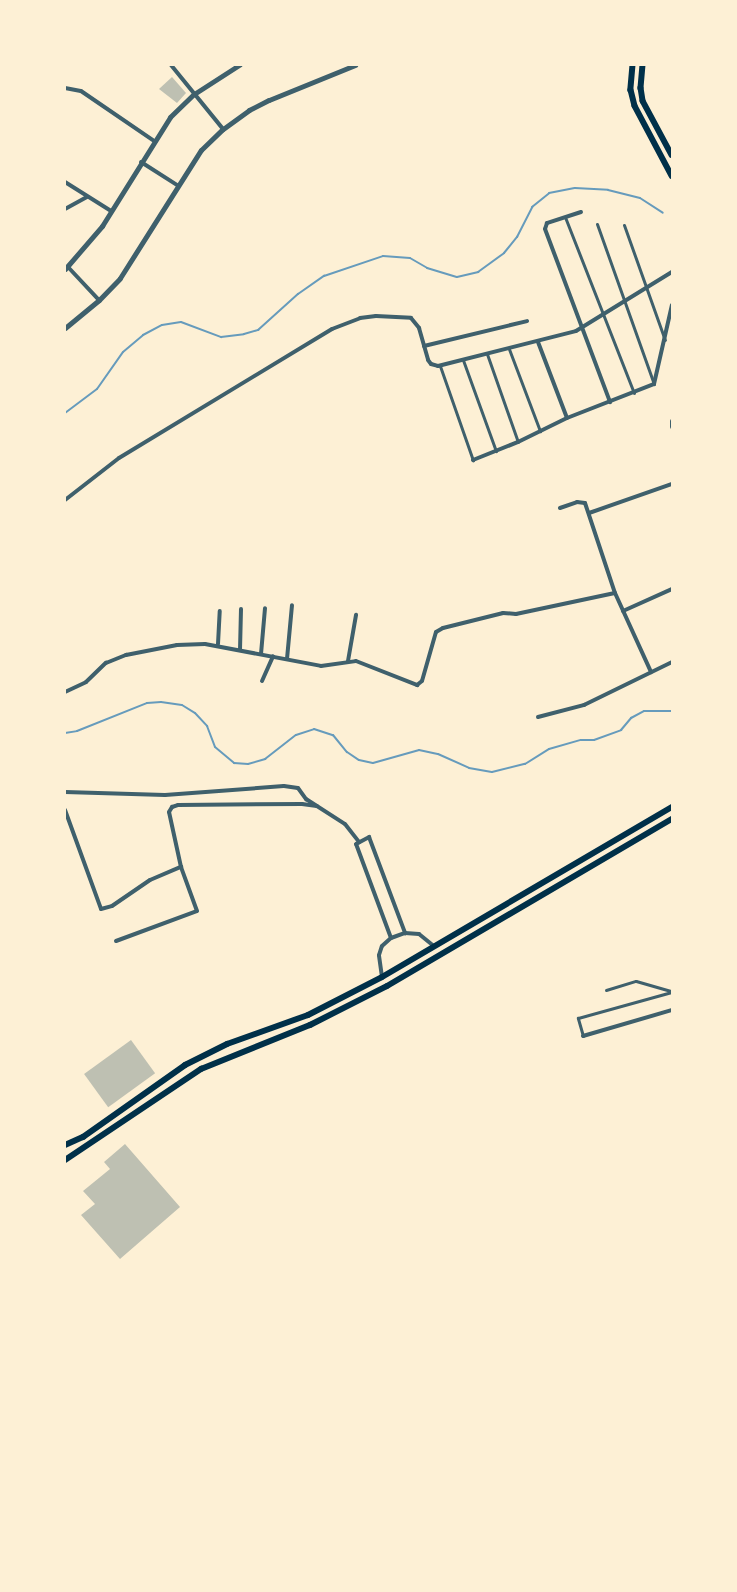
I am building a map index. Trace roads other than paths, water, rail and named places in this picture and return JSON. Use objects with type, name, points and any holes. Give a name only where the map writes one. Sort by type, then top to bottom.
[{"type":"main road","points":[[633,65],[631,90],[635,106],[672,176]]},
{"type":"main road","points":[[643,65],[641,88],[643,101],[672,155]]},
{"type":"main road","points":[[65,1145],[83,1137],[184,1065],[228,1044],[308,1015],[382,977],[672,807]]},
{"type":"main road","points":[[65,1160],[201,1069],[313,1024],[387,986],[672,819]]},
{"type":"street","points":[[171,65],[223,129]]},
{"type":"street","points":[[99,300],[66,268],[90,242],[170,117],[194,94],[239,65]]},
{"type":"street","points":[[65,328],[99,300],[120,278],[177,185],[202,150],[223,129],[249,110],[268,100],[355,65]]},
{"type":"street","points":[[65,88],[81,91],[154,142]]},
{"type":"street","points":[[141,162],[177,185]]},
{"type":"street","points":[[65,182],[111,211]]},
{"type":"street","points":[[65,209],[87,197]]},
{"type":"street","points":[[581,212],[547,223],[545,230],[610,402]]},
{"type":"street","points":[[565,217],[605,315],[634,394]]},
{"type":"street","points":[[597,224],[654,384]]},
{"type":"street","points":[[624,225],[645,289],[665,340]]},
{"type":"street","points":[[65,500],[119,458],[332,329],[360,318],[404,316],[411,318],[417,324],[428,360],[434,366],[440,366],[538,342],[583,328],[672,274]]},
{"type":"street","points":[[440,366],[473,460],[518,442],[567,418],[634,394],[654,384],[672,305]]},
{"type":"street","points":[[424,346],[527,321]]},
{"type":"street","points":[[538,342],[567,418]]},
{"type":"street","points":[[509,349],[540,431]]},
{"type":"street","points":[[486,354],[518,442]]},
{"type":"street","points":[[463,360],[496,451]]},
{"type":"street","points":[[672,422],[672,427]]},
{"type":"street","points":[[589,513],[672,484]]},
{"type":"street","points":[[560,508],[583,502],[589,513],[615,593],[651,672]]},
{"type":"street","points":[[623,611],[672,589]]},
{"type":"street","points":[[65,692],[86,682],[106,663],[126,655],[177,645],[218,644],[325,666],[356,661],[417,685],[422,681],[436,632],[443,628],[494,615],[516,614],[615,593]]},
{"type":"street","points":[[287,659],[292,605]]},
{"type":"street","points":[[261,654],[265,608]]},
{"type":"street","points":[[240,650],[241,609]]},
{"type":"street","points":[[218,644],[220,611]]},
{"type":"street","points":[[348,661],[356,615]]},
{"type":"street","points":[[262,682],[272,656]]},
{"type":"street","points":[[538,717],[584,705],[672,662]]},
{"type":"street","points":[[65,792],[165,795],[284,786],[298,788],[306,799],[345,824],[360,842]]},
{"type":"street","points":[[116,941],[197,911],[181,867],[169,812],[172,807],[178,805],[302,804],[317,806]]},
{"type":"street","points":[[65,810],[101,910],[112,906],[150,880],[181,867]]},
{"type":"street","points":[[391,938],[356,844],[369,837],[405,933]]},
{"type":"street","points":[[382,977],[379,955],[382,946],[391,938],[405,933],[419,934],[434,946]]},
{"type":"street","points":[[606,990],[636,981],[672,991]]},
{"type":"street","points":[[672,991],[578,1018],[582,1036],[672,1010]]},
{"type":"waterway","points":[[65,413],[97,389],[123,352],[143,335],[162,325],[181,322],[221,337],[258,330],[298,294],[324,276],[383,256],[410,258],[427,268],[457,277],[478,272],[504,253],[517,237],[532,207],[549,193],[575,188],[608,190],[640,198],[663,213]]},
{"type":"waterway","points":[[65,733],[77,731],[147,703],[161,702],[182,705],[195,713],[207,726],[215,747],[234,763],[248,764],[265,759],[296,735],[314,729],[333,735],[347,752],[359,760],[373,763],[419,750],[438,754],[469,768],[492,772],[525,764],[549,749],[581,740],[594,740],[621,730],[631,718],[644,711],[672,711]]}]
